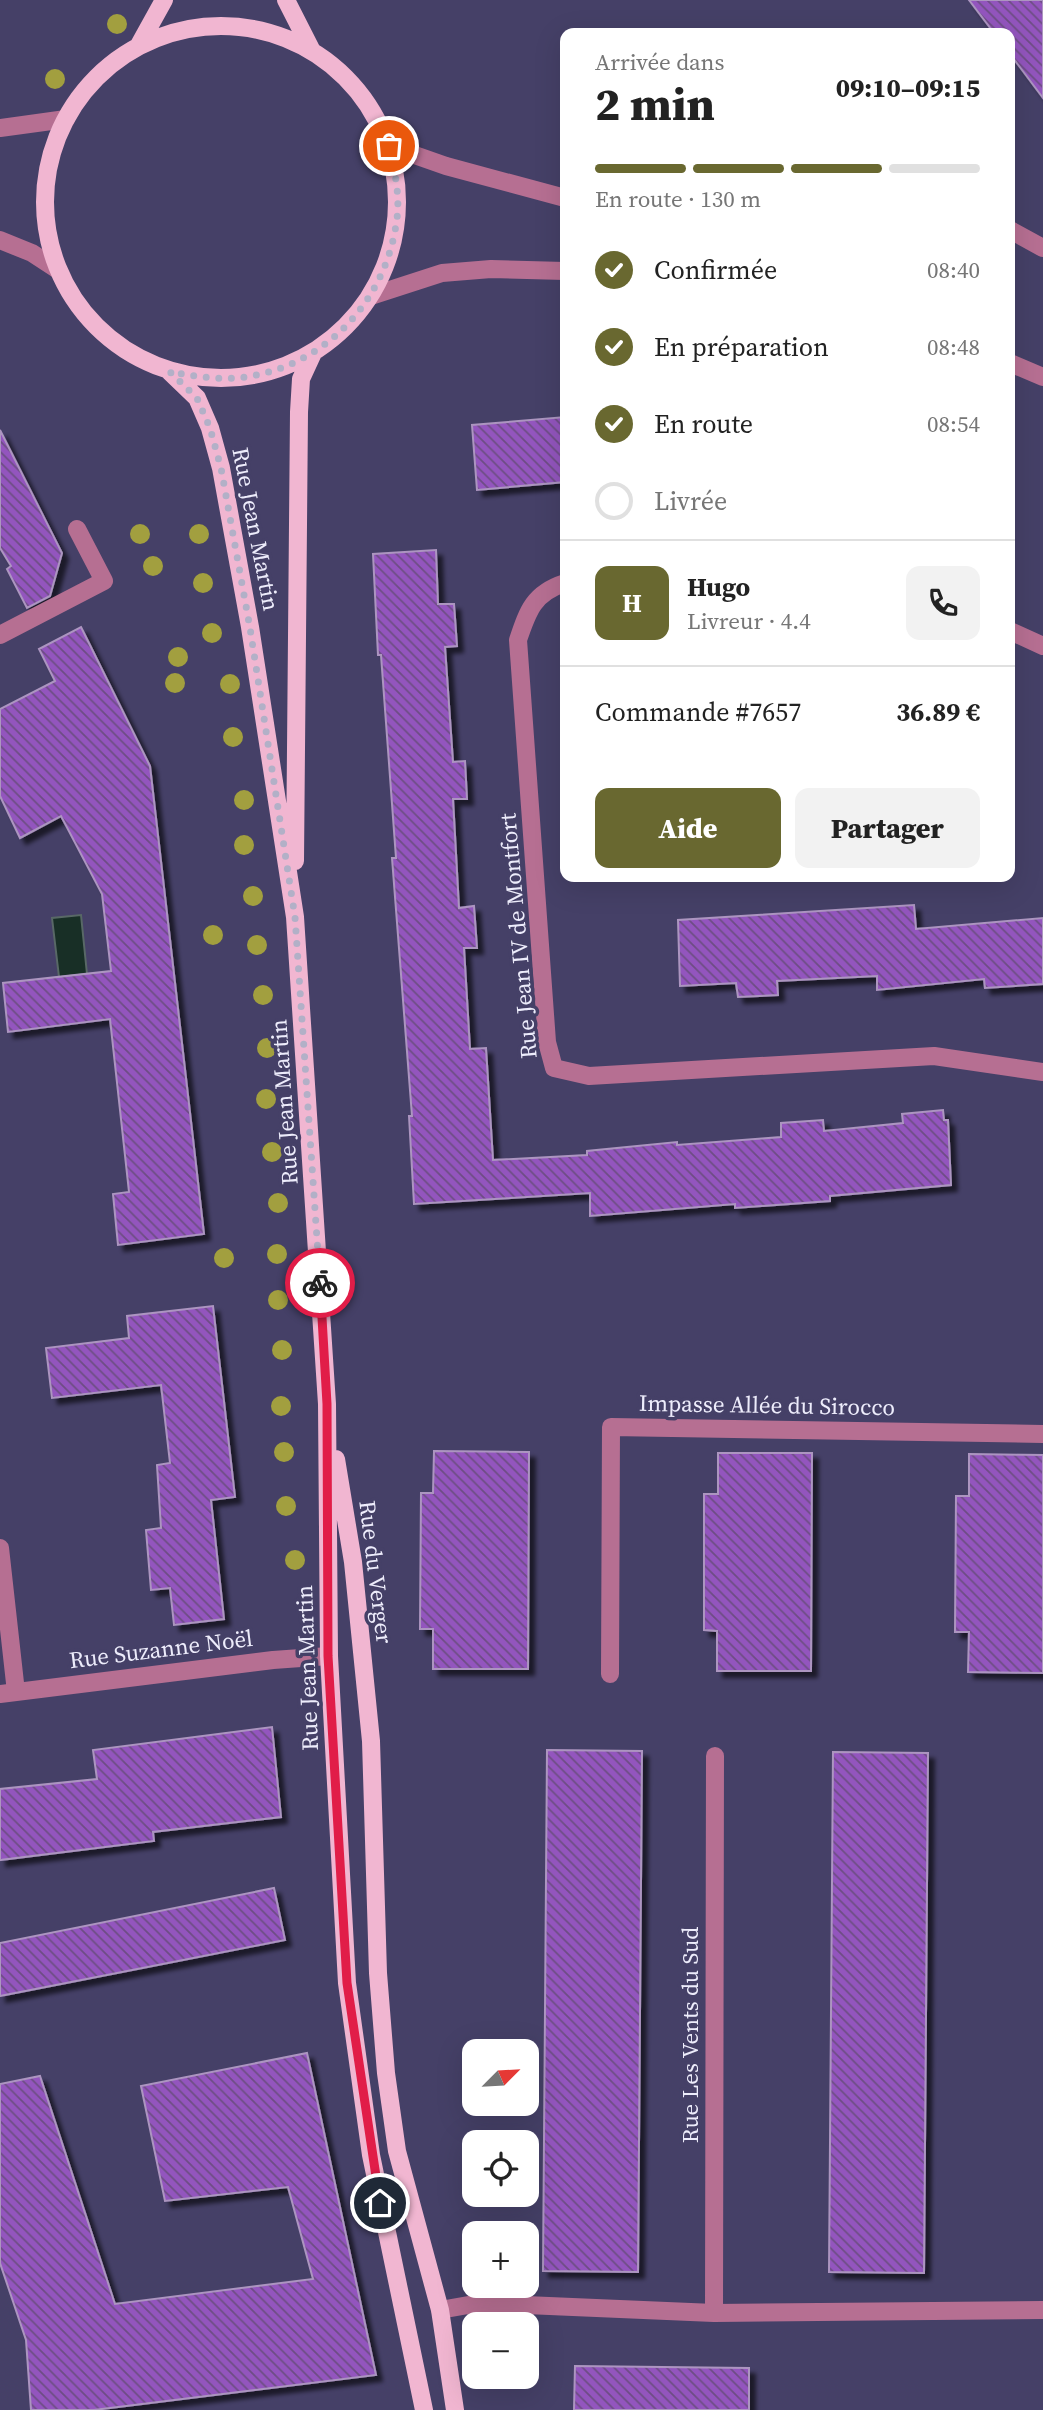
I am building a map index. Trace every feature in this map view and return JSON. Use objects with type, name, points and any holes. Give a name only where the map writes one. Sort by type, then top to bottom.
[{"type":"main road","points":[[139,46],[164,0]]},
{"type":"main road","points":[[286,0],[311,49]]},
{"type":"main road","points":[[225,25],[269,32],[311,49],[344,75],[371,108],[389,146],[397,184],[397,223],[388,261],[371,296],[335,338],[313,353],[279,369],[243,378],[207,378],[170,372],[134,356],[103,333],[78,304],[58,270],[47,232],[45,193],[51,155],[66,119],[93,81],[109,65],[139,46],[180,30],[225,25]]},
{"type":"main road","name":"Rue Jean Martin","points":[[313,353],[301,379],[299,412],[295,917],[327,1404],[328,1656],[349,2002],[371,2155],[424,2410]]},
{"type":"main road","name":"Rue Jean Martin","points":[[170,372],[197,398],[210,428],[221,468],[295,917]]},
{"type":"main road","name":"Rue du Verger","points":[[327,1404],[353,1562],[371,1741],[378,1973],[386,2073],[397,2151],[440,2310],[455,2410]]},
{"type":"street","points":[[0,128],[66,119]]},
{"type":"street","points":[[389,146],[446,166],[560,197]]},
{"type":"street","points":[[1015,233],[1043,248]]},
{"type":"street","points":[[0,240],[32,253],[58,270]]},
{"type":"street","points":[[371,296],[442,273],[491,270],[560,271]]},
{"type":"street","points":[[1015,365],[1043,377]]},
{"type":"street","points":[[0,635],[104,581],[76,530]]},
{"type":"street","name":"Rue Jean IV de Montfort","points":[[560,585],[544,590],[526,616],[518,640],[547,1042],[554,1068],[589,1076],[934,1056],[1043,1072]]},
{"type":"street","points":[[1015,633],[1043,646]]},
{"type":"street","name":"Impasse Allée du Sirocco","points":[[610,1674],[611,1427],[1043,1434]]},
{"type":"street","points":[[0,1548],[8,1693]]},
{"type":"street","name":"Rue Suzanne Noël","points":[[8,1693],[296,1657],[328,1656]]},
{"type":"street","name":"Rue Les Vents du Sud","points":[[714,2313],[715,1756]]},
{"type":"street","points":[[440,2310],[474,2304],[714,2313],[1043,2310]]},
{"type":"shaded area","points":[[81,915],[87,974],[59,977],[52,918]]},
{"type":"building","points":[[969,0],[1043,0],[1043,98],[1015,61],[1015,28],[990,28]]},
{"type":"building","points":[[560,417],[560,482],[477,490],[472,425]]},
{"type":"building","points":[[0,430],[62,553],[50,596],[27,608],[7,569],[11,566],[0,548]]},
{"type":"building","points":[[436,550],[438,604],[454,604],[457,646],[445,647],[453,762],[465,761],[467,799],[453,799],[459,908],[474,906],[477,948],[464,948],[470,1049],[486,1048],[493,1160],[587,1155],[587,1151],[677,1142],[677,1145],[781,1137],[781,1123],[823,1120],[824,1131],[903,1123],[902,1114],[943,1110],[944,1120],[948,1120],[951,1185],[830,1196],[830,1201],[735,1208],[735,1204],[590,1216],[590,1193],[414,1204],[409,1116],[412,1116],[392,858],[396,858],[381,655],[378,655],[373,554]]},
{"type":"building","points":[[81,627],[150,766],[204,1234],[118,1245],[113,1194],[129,1192],[110,1019],[8,1032],[3,983],[111,971],[102,894],[61,816],[20,838],[0,796],[0,709],[55,681],[39,649]]},
{"type":"building","points":[[914,905],[916,929],[1043,918],[1043,984],[985,988],[984,979],[877,990],[877,976],[777,981],[778,995],[738,997],[736,983],[680,986],[678,920]]},
{"type":"building","points":[[213,1306],[235,1497],[211,1500],[224,1619],[174,1625],[170,1588],[151,1590],[146,1530],[161,1528],[157,1465],[170,1463],[161,1385],[52,1398],[46,1348],[129,1338],[127,1316]]},
{"type":"building","points":[[434,1451],[529,1452],[528,1669],[433,1669],[433,1629],[420,1629],[421,1493],[433,1493]]},
{"type":"building","points":[[718,1453],[812,1453],[811,1671],[717,1671],[717,1631],[704,1630],[704,1494],[718,1494]]},
{"type":"building","points":[[969,1454],[1043,1455],[1043,1673],[968,1672],[969,1632],[955,1632],[956,1496],[969,1496]]},
{"type":"building","points":[[272,1727],[281,1817],[153,1832],[154,1841],[0,1860],[0,1789],[97,1779],[93,1750]]},
{"type":"building","points":[[547,1750],[642,1751],[638,2272],[543,2271]]},
{"type":"building","points":[[833,1752],[928,1753],[924,2273],[829,2272]]},
{"type":"building","points":[[274,1888],[285,1940],[0,1996],[0,1943]]},
{"type":"building","points":[[307,2053],[376,2375],[94,2410],[31,2410],[26,2340],[0,2263],[0,2084],[40,2076],[115,2304],[313,2279],[288,2187],[165,2201],[141,2086]]},
{"type":"building","points":[[575,2366],[749,2368],[749,2410],[574,2410]]},
{"type":"way so far","points":[[320,1283],[295,917],[250,628],[221,468],[210,428],[197,398],[170,372],[207,378],[243,378],[279,369],[313,353],[335,338],[355,318],[371,296],[388,261],[397,223],[397,184],[389,146]]},
{"type":"route","points":[[320,1283],[327,1404],[328,1656],[347,1983],[380,2203]]}]
